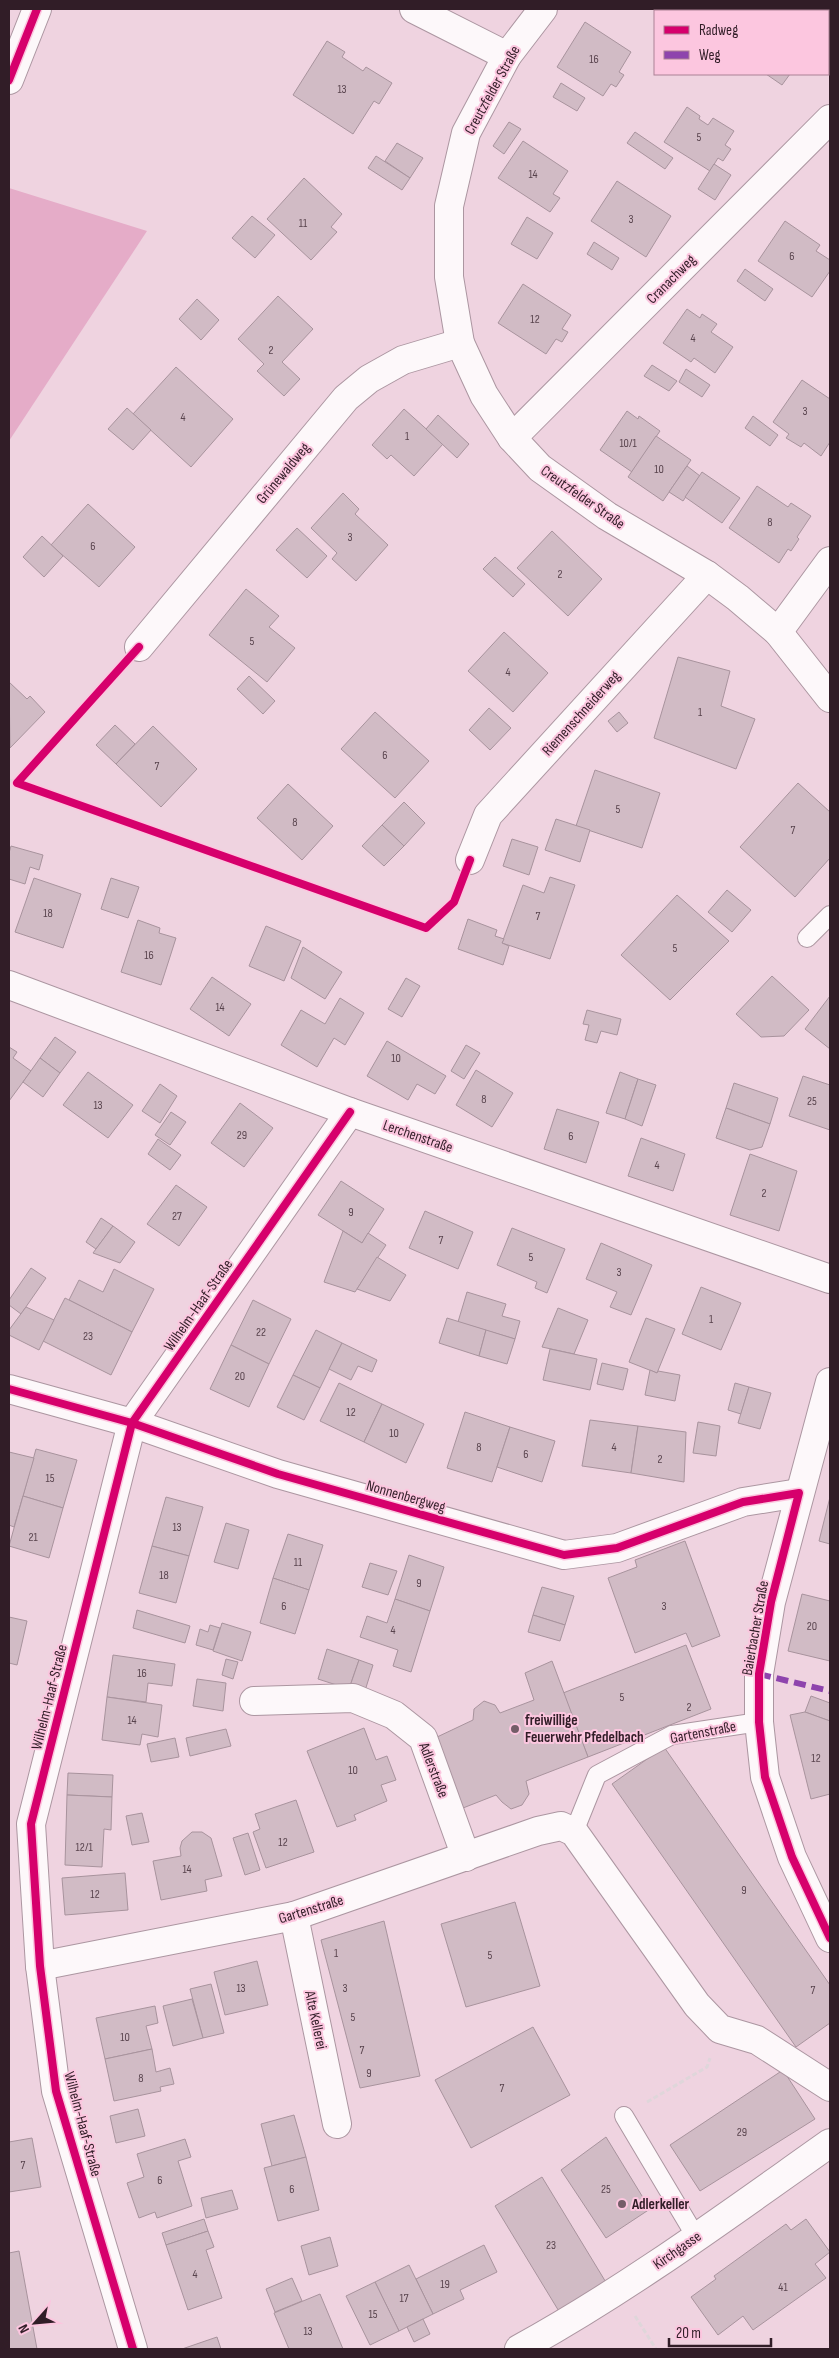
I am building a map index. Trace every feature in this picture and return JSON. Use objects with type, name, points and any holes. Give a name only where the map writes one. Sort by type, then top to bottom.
[{"type":"street","points":[[9,80],[37,9]]},
{"type":"street","points":[[414,9],[507,56]]},
{"type":"street","name":"Creutzfelder Straße","points":[[543,9],[507,56],[466,132],[449,206],[449,277],[460,343],[484,395],[512,438],[540,468],[600,511],[707,575],[778,632],[830,698]]},
{"type":"street","name":"Cranachweg","points":[[512,438],[830,119]]},
{"type":"street","name":"Grünewaldweg","points":[[139,647],[346,398],[369,379],[403,360],[460,343]]},
{"type":"street","points":[[778,632],[830,561]]},
{"type":"street","name":"Riemenschneiderweg","points":[[470,860],[488,814],[707,575]]},
{"type":"street","name":"Lerchenstraße","points":[[9,986],[350,1112],[830,1279]]},
{"type":"street","name":"Wilhelm-Haaf-Straße","points":[[133,2349],[56,2091],[40,1966],[31,1824],[132,1424],[350,1112]]},
{"type":"street","name":"Baierbacher Straße","points":[[830,1382],[799,1493],[770,1611],[759,1674],[758,1722],[766,1777],[792,1857],[830,1938]]},
{"type":"street","name":"Nonnenbergweg","points":[[9,1389],[132,1424],[278,1474],[564,1555],[617,1548],[743,1502],[799,1493]]},
{"type":"street","name":"Adlerstraße","points":[[254,1701],[353,1698],[394,1715],[423,1738],[466,1857]]},
{"type":"street","name":"Gartenstraße","points":[[40,1966],[294,1916],[538,1831],[561,1826],[574,1832]]},
{"type":"street","points":[[574,1832],[697,2004],[720,2029],[757,2040],[830,2087]]},
{"type":"street","name":"Alte Kellerei","points":[[294,1916],[337,2124]]},
{"type":"street","name":"Kirchgasse","points":[[519,2349],[557,2328],[696,2237],[830,2143]]},
{"type":"lane","points":[[807,938],[830,915]]},
{"type":"lane","name":"Gartenstraße","points":[[574,1832],[597,1775],[672,1735],[758,1722]]},
{"type":"lane","points":[[624,2116],[696,2237]]},
{"type":"path","points":[[17,783],[139,647]]},
{"type":"path","points":[[9,780],[426,928],[454,902],[470,860]]},
{"type":"path","points":[[624,2116],[706,2067],[720,2029]]},
{"type":"path","points":[[634,2314],[656,2349]]},
{"type":"shaded area","points":[[9,188],[147,231],[9,441]]},
{"type":"building","points":[[662,9],[703,9],[702,10]]},
{"type":"building","points":[[585,22],[631,52],[619,72],[624,75],[616,87],[611,84],[603,96],[557,67]]},
{"type":"building","points":[[327,41],[345,52],[342,57],[363,71],[366,67],[392,83],[379,104],[374,101],[353,134],[293,95]]},
{"type":"building","points":[[767,75],[789,75],[782,85]]},
{"type":"building","points":[[561,83],[585,98],[577,111],[553,97]]},
{"type":"building","points":[[687,107],[700,116],[699,119],[708,125],[713,118],[734,131],[725,145],[731,149],[723,161],[718,158],[710,171],[664,142]]},
{"type":"building","points":[[509,122],[521,129],[504,154],[493,146]]},
{"type":"building","points":[[635,132],[673,158],[665,169],[627,143]]},
{"type":"building","points":[[523,141],[568,171],[553,194],[560,198],[550,212],[498,178]]},
{"type":"building","points":[[397,143],[423,158],[410,178],[385,161]]},
{"type":"building","points":[[376,156],[410,178],[402,190],[368,168]]},
{"type":"building","points":[[714,164],[731,175],[715,200],[698,189]]},
{"type":"building","points":[[304,178],[342,214],[331,227],[337,232],[311,260],[267,219]]},
{"type":"building","points":[[617,181],[671,216],[646,257],[591,221]]},
{"type":"building","points":[[252,216],[275,235],[255,258],[232,238]]},
{"type":"building","points":[[527,217],[553,233],[537,259],[511,244]]},
{"type":"building","points":[[785,221],[820,245],[816,251],[830,260],[830,271],[812,297],[758,261]]},
{"type":"building","points":[[594,242],[619,258],[612,270],[587,254]]},
{"type":"building","points":[[745,269],[773,289],[765,301],[737,281]]},
{"type":"building","points":[[523,284],[571,315],[562,329],[568,332],[562,342],[556,339],[546,354],[498,323]]},
{"type":"building","points":[[278,296],[313,329],[282,362],[300,379],[284,396],[257,371],[264,364],[238,339]]},
{"type":"building","points":[[197,299],[219,320],[201,340],[179,319]]},
{"type":"building","points":[[687,309],[700,318],[702,314],[717,324],[711,332],[733,347],[715,373],[694,358],[691,362],[663,343]]},
{"type":"building","points":[[652,365],[677,381],[669,391],[644,376]]},
{"type":"building","points":[[176,367],[233,419],[191,467],[133,414]]},
{"type":"building","points":[[686,369],[710,385],[702,397],[679,382]]},
{"type":"building","points":[[802,380],[830,399],[830,442],[821,456],[804,443],[801,447],[786,438],[789,434],[773,422]]},
{"type":"building","points":[[127,408],[151,430],[133,450],[108,429]]},
{"type":"building","points":[[404,409],[443,444],[414,476],[391,455],[387,459],[372,445]]},
{"type":"building","points":[[627,411],[638,419],[639,416],[660,431],[632,472],[600,450]]},
{"type":"building","points":[[438,415],[469,444],[457,458],[426,429]]},
{"type":"building","points":[[753,416],[778,435],[770,446],[745,428]]},
{"type":"building","points":[[656,436],[691,460],[663,501],[628,477]]},
{"type":"building","points":[[687,466],[700,476],[683,501],[669,492]]},
{"type":"building","points":[[702,472],[740,498],[722,523],[685,497]]},
{"type":"building","points":[[757,486],[788,507],[791,503],[811,516],[797,537],[799,539],[791,551],[788,549],[779,563],[729,528]]},
{"type":"building","points":[[343,493],[359,509],[355,514],[388,545],[356,581],[332,559],[337,553],[311,528]]},
{"type":"building","points":[[88,504],[135,547],[99,587],[51,545]]},
{"type":"building","points":[[297,528],[327,556],[307,578],[276,550]]},
{"type":"building","points":[[552,531],[602,579],[568,616],[517,568]]},
{"type":"building","points":[[42,536],[63,556],[44,577],[23,557]]},
{"type":"building","points":[[495,557],[525,584],[513,597],[483,569]]},
{"type":"building","points":[[246,589],[279,616],[269,627],[295,648],[267,682],[209,635]]},
{"type":"building","points":[[504,632],[548,673],[513,712],[468,671]]},
{"type":"building","points":[[678,657],[730,671],[721,706],[755,719],[736,769],[654,738]]},
{"type":"building","points":[[249,676],[275,701],[263,714],[237,689]]},
{"type":"building","points":[[9,682],[27,699],[30,696],[45,712],[10,748]]},
{"type":"building","points":[[489,708],[511,728],[490,750],[469,730]]},
{"type":"building","points":[[375,712],[429,761],[395,798],[341,749]]},
{"type":"building","points":[[619,712],[628,723],[617,732],[608,721]]},
{"type":"building","points":[[115,725],[135,744],[116,764],[96,745]]},
{"type":"building","points":[[153,726],[197,769],[161,807],[116,764]]},
{"type":"building","points":[[595,770],[660,793],[642,848],[576,826]]},
{"type":"building","points":[[798,783],[830,812],[830,858],[795,897],[740,847]]},
{"type":"building","points":[[288,784],[333,826],[302,860],[257,818]]},
{"type":"building","points":[[404,802],[425,823],[404,846],[382,825]]},
{"type":"building","points":[[556,819],[590,830],[580,862],[545,850]]},
{"type":"building","points":[[382,825],[404,846],[384,866],[362,846]]},
{"type":"building","points":[[512,839],[538,847],[529,875],[503,866]]},
{"type":"building","points":[[11,846],[43,855],[39,870],[30,867],[25,884],[9,879],[9,853]]},
{"type":"building","points":[[550,877],[575,885],[550,959],[502,943],[523,885],[544,893]]},
{"type":"building","points":[[34,878],[81,894],[63,948],[15,932]]},
{"type":"building","points":[[111,878],[139,887],[128,918],[101,909]]},
{"type":"building","points":[[727,890],[751,910],[732,932],[708,912]]},
{"type":"building","points":[[677,895],[729,941],[670,1000],[621,955]]},
{"type":"building","points":[[468,919],[497,930],[495,936],[504,939],[502,943],[509,946],[503,965],[458,949]]},
{"type":"building","points":[[138,920],[160,928],[159,933],[176,938],[161,985],[121,972]]},
{"type":"building","points":[[266,926],[301,941],[284,981],[249,966]]},
{"type":"building","points":[[303,947],[342,972],[325,999],[291,978]]},
{"type":"building","points":[[772,976],[809,1010],[784,1036],[761,1037],[736,1014]]},
{"type":"building","points":[[212,977],[251,1004],[229,1036],[190,1009]]},
{"type":"building","points":[[406,978],[420,986],[402,1017],[388,1009]]},
{"type":"building","points":[[830,996],[830,1049],[805,1029]]},
{"type":"building","points":[[340,998],[364,1013],[345,1045],[334,1038],[317,1067],[281,1045],[301,1010],[325,1024]]},
{"type":"building","points":[[587,1010],[621,1019],[617,1035],[601,1031],[597,1043],[585,1040],[589,1025],[583,1024]]},
{"type":"building","points":[[55,1037],[76,1052],[60,1073],[40,1058]]},
{"type":"building","points":[[387,1041],[446,1076],[435,1094],[417,1084],[408,1100],[367,1076]]},
{"type":"building","points":[[466,1045],[480,1053],[464,1079],[451,1071]]},
{"type":"building","points":[[9,1047],[17,1052],[13,1058],[31,1071],[9,1101]]},
{"type":"building","points":[[40,1058],[60,1073],[43,1097],[23,1082]]},
{"type":"building","points":[[476,1070],[513,1093],[492,1127],[456,1105]]},
{"type":"building","points":[[88,1072],[133,1105],[108,1138],[63,1105]]},
{"type":"building","points":[[620,1072],[638,1079],[625,1119],[606,1113]]},
{"type":"building","points":[[803,1076],[830,1085],[830,1130],[789,1116]]},
{"type":"building","points":[[638,1079],[656,1085],[642,1126],[625,1119]]},
{"type":"building","points":[[734,1083],[778,1098],[770,1124],[726,1108]]},
{"type":"building","points":[[160,1084],[177,1096],[160,1123],[142,1111]]},
{"type":"building","points":[[240,1103],[273,1128],[244,1167],[211,1143]]},
{"type":"building","points":[[726,1108],[770,1124],[762,1147],[750,1150],[716,1138]]},
{"type":"building","points":[[557,1109],[599,1122],[586,1163],[544,1149]]},
{"type":"building","points":[[171,1112],[186,1122],[170,1145],[155,1135]]},
{"type":"building","points":[[641,1138],[685,1154],[673,1191],[628,1176]]},
{"type":"building","points":[[158,1139],[181,1155],[170,1170],[148,1154]]},
{"type":"building","points":[[750,1154],[797,1171],[779,1231],[730,1215]]},
{"type":"building","points":[[341,1181],[384,1209],[362,1243],[318,1215]]},
{"type":"building","points":[[176,1185],[207,1207],[179,1246],[147,1224]]},
{"type":"building","points":[[425,1211],[473,1232],[458,1269],[409,1248]]},
{"type":"building","points":[[101,1218],[113,1226],[96,1249],[86,1242]]},
{"type":"building","points":[[113,1226],[135,1242],[120,1263],[93,1253]]},
{"type":"building","points":[[512,1228],[565,1249],[547,1293],[535,1288],[537,1282],[497,1265]]},
{"type":"building","points":[[343,1231],[362,1243],[368,1233],[386,1245],[355,1292],[324,1282]]},
{"type":"building","points":[[601,1243],[652,1265],[631,1315],[610,1307],[617,1292],[586,1279]]},
{"type":"building","points":[[377,1257],[406,1275],[390,1301],[357,1289]]},
{"type":"building","points":[[31,1268],[46,1278],[21,1314],[9,1305],[9,1300]]},
{"type":"building","points":[[114,1269],[154,1289],[132,1332],[69,1300],[79,1280],[103,1292]]},
{"type":"building","points":[[701,1287],[741,1303],[721,1350],[682,1334]]},
{"type":"building","points":[[467,1292],[506,1304],[502,1316],[520,1321],[515,1339],[458,1322]]},
{"type":"building","points":[[65,1298],[132,1332],[111,1375],[43,1341]]},
{"type":"building","points":[[253,1300],[291,1319],[269,1364],[231,1345]]},
{"type":"building","points":[[26,1307],[54,1320],[39,1350],[9,1335],[9,1330]]},
{"type":"building","points":[[558,1308],[588,1320],[574,1354],[542,1347]]},
{"type":"building","points":[[447,1318],[486,1330],[479,1356],[439,1343]]},
{"type":"building","points":[[646,1318],[675,1329],[657,1373],[629,1362]]},
{"type":"building","points":[[316,1330],[342,1343],[320,1388],[293,1375]]},
{"type":"building","points":[[486,1330],[515,1339],[507,1364],[479,1356]]},
{"type":"building","points":[[342,1343],[377,1360],[372,1372],[358,1366],[351,1380],[329,1369]]},
{"type":"building","points":[[231,1345],[269,1364],[249,1407],[210,1389]]},
{"type":"building","points":[[550,1349],[597,1359],[590,1390],[543,1380]]},
{"type":"building","points":[[602,1363],[628,1369],[623,1390],[597,1384]]},
{"type":"building","points":[[650,1370],[657,1373],[658,1371],[680,1375],[675,1401],[645,1395]]},
{"type":"building","points":[[293,1375],[320,1388],[304,1420],[277,1407]]},
{"type":"building","points":[[339,1383],[382,1404],[364,1442],[320,1421]]},
{"type":"building","points":[[735,1383],[749,1387],[741,1414],[728,1410]]},
{"type":"building","points":[[749,1387],[771,1393],[760,1429],[738,1423]]},
{"type":"building","points":[[382,1404],[424,1424],[406,1463],[364,1442]]},
{"type":"building","points":[[465,1412],[510,1427],[492,1482],[447,1468]]},
{"type":"building","points":[[590,1420],[638,1426],[631,1473],[582,1466]]},
{"type":"building","points":[[698,1422],[720,1426],[716,1456],[693,1453]]},
{"type":"building","points":[[638,1426],[686,1432],[684,1482],[631,1473]]},
{"type":"building","points":[[510,1427],[555,1441],[542,1482],[497,1467]]},
{"type":"building","points":[[36,1449],[77,1460],[63,1508],[23,1496]]},
{"type":"building","points":[[9,1452],[34,1458],[14,1527],[9,1525]]},
{"type":"building","points":[[23,1496],[63,1508],[49,1558],[9,1546]]},
{"type":"building","points":[[166,1497],[203,1507],[189,1556],[152,1546]]},
{"type":"building","points":[[830,1497],[830,1544],[819,1541]]},
{"type":"building","points":[[226,1523],[249,1530],[238,1569],[214,1562]]},
{"type":"building","points":[[288,1534],[323,1545],[309,1590],[273,1578]]},
{"type":"building","points":[[685,1541],[720,1636],[692,1647],[686,1633],[635,1653],[608,1578],[637,1567],[635,1560]]},
{"type":"building","points":[[152,1546],[189,1556],[176,1603],[139,1593]]},
{"type":"building","points":[[409,1555],[444,1567],[430,1611],[395,1599]]},
{"type":"building","points":[[370,1563],[397,1571],[388,1595],[362,1587]]},
{"type":"building","points":[[273,1578],[309,1590],[295,1634],[260,1623]]},
{"type":"building","points":[[542,1587],[574,1596],[565,1625],[533,1615]]},
{"type":"building","points":[[802,1594],[830,1601],[830,1661],[788,1651]]},
{"type":"building","points":[[395,1599],[430,1611],[411,1672],[393,1666],[398,1650],[360,1637],[367,1616],[387,1623]]},
{"type":"building","points":[[137,1610],[190,1626],[185,1643],[133,1628]]},
{"type":"building","points":[[533,1615],[565,1625],[560,1641],[528,1632]]},
{"type":"building","points":[[9,1617],[27,1621],[17,1665],[9,1663]]},
{"type":"building","points":[[222,1623],[251,1632],[242,1661],[213,1651]]},
{"type":"building","points":[[210,1625],[220,1628],[213,1650],[196,1645],[200,1629],[208,1632]]},
{"type":"building","points":[[686,1645],[711,1709],[588,1757],[563,1693]]},
{"type":"building","points":[[327,1649],[359,1660],[349,1689],[318,1679]]},
{"type":"building","points":[[113,1655],[175,1664],[172,1686],[148,1683],[146,1702],[107,1697]]},
{"type":"building","points":[[226,1659],[238,1662],[233,1679],[222,1675]]},
{"type":"building","points":[[359,1660],[373,1665],[364,1694],[349,1689]]},
{"type":"building","name":"freiwillige Feuerwehr Pfedelbach","points":[[552,1661],[588,1757],[526,1781],[529,1794],[522,1805],[511,1809],[496,1795],[463,1808],[435,1738],[473,1720],[474,1709],[484,1701],[495,1705],[500,1713],[534,1700],[525,1673]]},
{"type":"building","points":[[197,1679],[226,1683],[223,1711],[193,1706]]},
{"type":"building","points":[[811,1696],[830,1703],[830,1721],[805,1712]]},
{"type":"building","points":[[107,1697],[162,1705],[158,1737],[142,1734],[140,1745],[102,1740]]},
{"type":"building","points":[[805,1712],[830,1721],[830,1794],[811,1799],[790,1715]]},
{"type":"building","points":[[364,1728],[376,1760],[387,1756],[396,1780],[381,1785],[387,1801],[354,1815],[356,1820],[337,1827],[307,1751]]},
{"type":"building","points":[[226,1729],[231,1746],[190,1756],[186,1738]]},
{"type":"building","points":[[175,1738],[179,1757],[151,1762],[147,1744]]},
{"type":"building","points":[[664,1747],[830,1985],[830,2023],[796,2047],[612,1784]]},
{"type":"building","points":[[68,1773],[113,1775],[112,1797],[67,1795]]},
{"type":"building","points":[[67,1795],[112,1797],[111,1830],[104,1829],[102,1867],[65,1865]]},
{"type":"building","points":[[296,1800],[314,1852],[266,1868],[253,1832],[260,1829],[255,1814]]},
{"type":"building","points":[[142,1813],[149,1842],[132,1845],[126,1816]]},
{"type":"building","points":[[192,1832],[202,1832],[211,1838],[222,1876],[205,1880],[207,1891],[161,1900],[153,1861],[181,1856],[180,1848],[182,1841]]},
{"type":"building","points":[[248,1833],[260,1870],[245,1875],[233,1838]]},
{"type":"building","points":[[125,1873],[128,1910],[65,1915],[62,1878]]},
{"type":"building","points":[[515,1902],[540,1986],[466,2007],[441,1924]]},
{"type":"building","points":[[384,1921],[420,2076],[360,2088],[321,1940]]},
{"type":"building","points":[[257,1961],[268,2005],[225,2015],[214,1972]]},
{"type":"building","points":[[211,1984],[224,2033],[203,2038],[190,1989]]},
{"type":"building","points":[[192,1999],[203,2038],[173,2046],[163,2006]]},
{"type":"building","points":[[155,2006],[158,2023],[146,2026],[152,2049],[105,2059],[96,2018]]},
{"type":"building","points":[[533,2027],[570,2095],[471,2148],[435,2080]]},
{"type":"building","points":[[152,2049],[156,2072],[170,2068],[174,2084],[160,2087],[161,2091],[114,2101],[105,2059]]},
{"type":"building","points":[[783,2070],[815,2119],[700,2191],[670,2145]]},
{"type":"building","points":[[138,2109],[145,2136],[116,2143],[110,2116]]},
{"type":"building","points":[[294,2115],[306,2157],[272,2166],[261,2124]]},
{"type":"building","points":[[606,2137],[650,2209],[606,2238],[561,2170]]},
{"type":"building","points":[[32,2138],[41,2187],[9,2192],[9,2142]]},
{"type":"building","points":[[185,2139],[191,2157],[178,2161],[192,2206],[157,2218],[155,2212],[139,2218],[127,2183],[144,2177],[137,2154]]},
{"type":"building","points":[[306,2157],[319,2210],[278,2221],[264,2168]]},
{"type":"building","points":[[542,2177],[607,2284],[560,2313],[495,2206]]},
{"type":"building","points":[[232,2190],[238,2209],[206,2218],[201,2198]]},
{"type":"building","points":[[204,2219],[208,2231],[166,2245],[162,2233]]},
{"type":"building","points":[[806,2219],[830,2252],[815,2264],[826,2278],[753,2330],[743,2316],[718,2335],[691,2297],[716,2279],[714,2276],[786,2224],[791,2230]]},
{"type":"building","points":[[208,2231],[214,2247],[206,2250],[222,2298],[188,2310],[166,2245]]},
{"type":"building","points":[[330,2237],[338,2266],[309,2275],[301,2246]]},
{"type":"building","points":[[484,2245],[497,2272],[460,2290],[464,2299],[433,2314],[416,2279]]},
{"type":"building","points":[[19,2251],[37,2349],[9,2349],[9,2253]]},
{"type":"building","points":[[409,2265],[433,2314],[399,2331],[375,2282]]},
{"type":"building","points":[[292,2278],[302,2301],[275,2312],[266,2289]]},
{"type":"building","points":[[375,2282],[399,2331],[370,2345],[346,2296]]},
{"type":"building","points":[[320,2294],[343,2349],[289,2349],[274,2313]]},
{"type":"building","points":[[423,2319],[430,2334],[414,2342],[407,2327]]},
{"type":"building","points":[[217,2337],[221,2349],[182,2349]]},
{"type":"marked path","points":[[759,1674],[830,1691]]},
{"type":"cycle path","points":[[9,80],[37,9]]},
{"type":"cycle path","points":[[139,647],[17,783],[426,928],[454,902],[470,860]]},
{"type":"cycle path","points":[[133,2349],[56,2091],[40,1966],[31,1824],[132,1423],[350,1112]]},
{"type":"cycle path","points":[[9,1389],[132,1423],[278,1474],[564,1555],[617,1548],[743,1502],[799,1493],[771,1602],[759,1674],[759,1722],[765,1777],[792,1857],[830,1938]]},
{"type":"place","name":"freiwillige Feuerwehr Pfedelbach","points":[[515,1729]]},
{"type":"place","name":"Adlerkeller","points":[[622,2204]]}]
